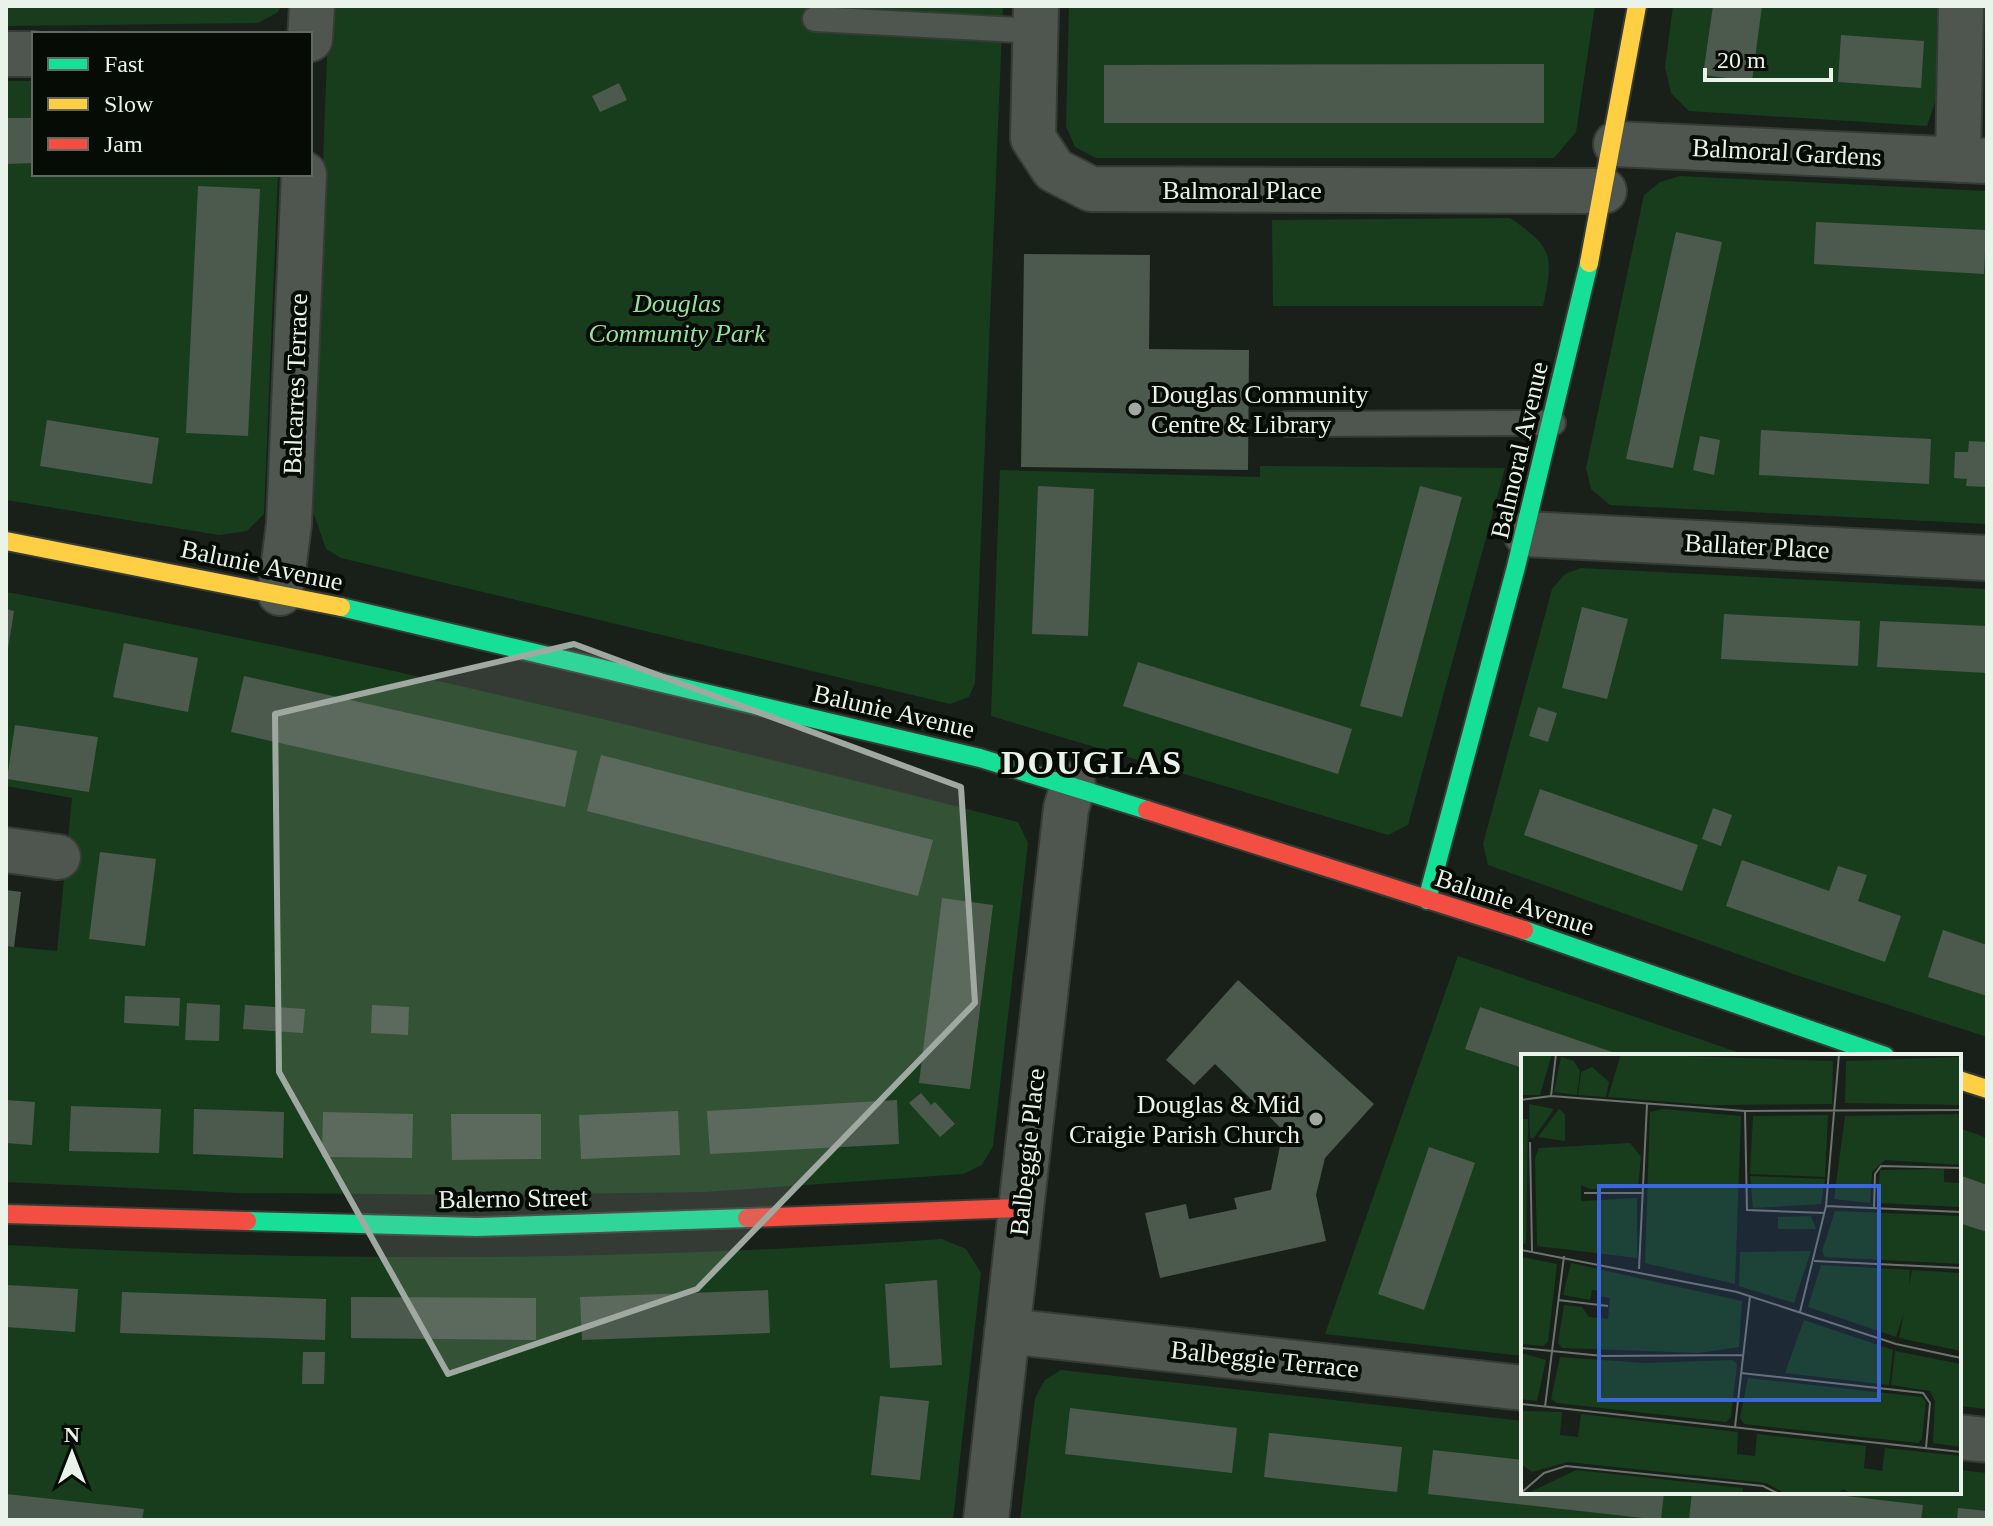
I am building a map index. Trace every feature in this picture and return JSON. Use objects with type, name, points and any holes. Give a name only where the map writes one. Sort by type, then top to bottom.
[{"type":"street","points":[[310,32],[312,6]]},
{"type":"street","name":"Balmoral Avenue","points":[[1427,900],[1553,423],[1616,144],[1637,6]]},
{"type":"street","name":"Balmoral Gardens","points":[[1616,144],[1973,160],[1961,6]]},
{"type":"street","name":"Balmoral Place","points":[[1035,19],[1033,138],[1054,170],[1091,189],[1604,191]]},
{"type":"street","points":[[6,54],[32,54]]},
{"type":"street","name":"Balcarres Terrace","points":[[280,593],[289,524],[304,176]]},
{"type":"street","name":"Ballater Place","points":[[1526,534],[1987,558]]},
{"type":"street","name":"Balunie Avenue","points":[[6,541],[280,593],[965,754],[1073,785],[1466,910],[1879,1054]]},
{"type":"street","name":"Balbeggie Place","points":[[986,1520],[1066,809],[1073,785]]},
{"type":"street","points":[[6,850],[58,857]]},
{"type":"street","points":[[1961,1081],[1987,1089]]},
{"type":"street","name":"Balerno Street","points":[[6,1214],[477,1227],[1020,1208]]},
{"type":"street","name":"Balbeggie Terrace","points":[[1007,1331],[1521,1388]]},
{"type":"street","points":[[1961,1437],[1987,1440]]},
{"type":"lane","points":[[815,19],[1035,19]]},
{"type":"lane","points":[[1287,424],[1553,423]]},
{"type":"highlighted area","points":[[574,644],[961,787],[975,1003],[697,1289],[448,1374],[279,1072],[275,714]]},
{"type":"green space","points":[[6,6],[281,6],[278,12],[258,23],[6,26]]},
{"type":"green space","name":"Douglas Community Park","points":[[329,6],[1003,6],[975,683],[969,697],[950,704],[341,558],[326,549],[310,503]]},
{"type":"green space","points":[[1069,6],[1595,6],[1576,132],[1554,158],[1096,158],[1075,147],[1066,126]]},
{"type":"green space","points":[[1673,6],[1937,6],[1936,99],[1927,126],[1689,111],[1671,93],[1665,67]]},
{"type":"green space","points":[[6,81],[32,81],[32,176],[278,176],[264,514],[247,531],[219,535],[6,500]]},
{"type":"green space","points":[[1680,176],[1987,191],[1987,524],[1610,505],[1591,489],[1586,468],[1644,195],[1660,182]]},
{"type":"green space","points":[[1510,218],[1535,237],[1547,254],[1549,275],[1543,306],[1273,306],[1272,220]]},
{"type":"green space","points":[[1260,466],[1505,468],[1408,825],[1388,835],[991,716],[1000,470],[1260,477]]},
{"type":"green space","points":[[1581,568],[1987,589],[1987,1037],[1796,975],[1488,865],[1483,844],[1552,589],[1565,574]]},
{"type":"green space","points":[[6,592],[261,642],[514,698],[1018,822],[1028,843],[993,1146],[982,1165],[963,1174],[706,1192],[494,1195],[239,1193],[6,1182],[6,946],[57,951],[72,798],[6,786]]},
{"type":"green space","points":[[1458,956],[1743,1054],[1521,1054],[1521,1356],[1325,1334]]},
{"type":"green space","points":[[1961,1129],[1987,1138],[1987,1409],[1961,1406]]},
{"type":"green space","points":[[942,1239],[966,1249],[981,1273],[953,1520],[6,1520],[6,1245],[241,1255],[474,1257],[707,1252]]},
{"type":"green space","points":[[1061,1370],[1521,1421],[1521,1494],[1961,1494],[1961,1470],[1987,1473],[1987,1520],[1020,1520],[1035,1398],[1045,1380]]},
{"type":"building","points":[[1713,6],[1762,6],[1752,81],[1703,75]]},
{"type":"building","points":[[1841,35],[1924,41],[1921,88],[1838,82]]},
{"type":"building","points":[[1544,64],[1544,123],[1104,123],[1104,65]]},
{"type":"building","points":[[619,83],[627,100],[600,112],[592,96]]},
{"type":"building","points":[[6,118],[32,118],[32,163],[6,164]]},
{"type":"building","points":[[198,186],[260,189],[248,436],[186,433]]},
{"type":"building","points":[[1816,222],[1986,230],[1984,274],[1814,264]]},
{"type":"building","points":[[1676,232],[1722,242],[1673,468],[1626,459]]},
{"type":"building","name":"Douglas Community Centre & Library","points":[[1024,254],[1150,255],[1149,349],[1249,350],[1248,470],[1021,467]]},
{"type":"building","points":[[47,420],[159,438],[152,484],[40,466]]},
{"type":"building","points":[[1761,430],[1931,439],[1929,484],[1759,475]]},
{"type":"building","points":[[1700,436],[1720,440],[1714,475],[1693,470]]},
{"type":"building","points":[[1969,441],[1987,442],[1987,487],[1966,486],[1967,479],[1954,478],[1955,452],[1968,452]]},
{"type":"building","points":[[1038,486],[1094,489],[1088,636],[1032,634]]},
{"type":"building","points":[[1420,486],[1462,497],[1402,717],[1360,706]]},
{"type":"building","points":[[1582,607],[1628,619],[1607,699],[1562,688]]},
{"type":"building","points":[[6,609],[14,611],[8,649],[6,649]]},
{"type":"building","points":[[1724,614],[1860,621],[1858,666],[1721,659]]},
{"type":"building","points":[[1880,621],[1987,626],[1987,673],[1877,667]]},
{"type":"building","points":[[124,643],[198,658],[188,712],[113,697]]},
{"type":"building","points":[[1138,662],[1352,729],[1338,774],[1123,706]]},
{"type":"building","points":[[244,676],[577,751],[565,807],[231,732]]},
{"type":"building","points":[[1538,707],[1557,713],[1548,742],[1529,736]]},
{"type":"building","points":[[15,725],[98,737],[89,792],[7,779]]},
{"type":"building","points":[[601,755],[933,840],[918,896],[587,811]]},
{"type":"building","points":[[1540,789],[1698,845],[1682,891],[1524,835]]},
{"type":"building","points":[[1713,808],[1732,815],[1721,846],[1702,839]]},
{"type":"building","points":[[100,852],[156,859],[145,946],[89,939]]},
{"type":"building","points":[[1742,860],[1829,891],[1838,866],[1867,875],[1858,901],[1901,916],[1885,962],[1726,906]]},
{"type":"building","points":[[6,890],[21,892],[14,947],[6,946]]},
{"type":"building","points":[[942,898],[993,905],[970,1089],[919,1083]]},
{"type":"building","points":[[1943,930],[1987,945],[1987,996],[1928,977]]},
{"type":"building","name":"Douglas & Mid Craigie Parish Church","points":[[1238,980],[1374,1104],[1325,1158],[1316,1195],[1326,1241],[1160,1278],[1145,1213],[1186,1204],[1189,1219],[1237,1209],[1234,1198],[1271,1190],[1281,1141],[1288,1135],[1215,1064],[1194,1085],[1166,1060]]},
{"type":"building","points":[[125,996],[180,998],[179,1026],[124,1023]]},
{"type":"building","points":[[187,1003],[220,1005],[219,1041],[185,1040]]},
{"type":"building","points":[[245,1005],[305,1009],[303,1033],[243,1029]]},
{"type":"building","points":[[372,1005],[409,1007],[408,1035],[371,1033]]},
{"type":"building","points":[[1480,1007],[1618,1054],[1521,1054],[1521,1067],[1465,1049]]},
{"type":"building","points":[[921,1093],[931,1105],[935,1102],[955,1124],[940,1137],[909,1103]]},
{"type":"building","points":[[6,1100],[35,1102],[32,1145],[6,1143]]},
{"type":"building","points":[[897,1100],[899,1144],[710,1154],[707,1111]]},
{"type":"building","points":[[71,1106],[161,1109],[159,1153],[69,1151]]},
{"type":"building","points":[[194,1109],[284,1112],[283,1158],[193,1154]]},
{"type":"building","points":[[678,1111],[680,1155],[581,1159],[579,1115]]},
{"type":"building","points":[[323,1112],[413,1114],[412,1158],[322,1157]]},
{"type":"building","points":[[451,1114],[541,1114],[541,1159],[452,1160]]},
{"type":"building","points":[[1429,1147],[1475,1163],[1424,1310],[1378,1294]]},
{"type":"building","points":[[1961,1176],[1987,1185],[1987,1232],[1961,1224]]},
{"type":"building","points":[[937,1280],[942,1365],[890,1368],[885,1284]]},
{"type":"building","points":[[6,1285],[78,1289],[75,1332],[6,1327]]},
{"type":"building","points":[[768,1290],[770,1333],[582,1340],[580,1297]]},
{"type":"building","points":[[122,1292],[326,1299],[325,1340],[120,1333]]},
{"type":"building","points":[[351,1297],[536,1298],[536,1340],[351,1338]]},
{"type":"building","points":[[303,1352],[325,1352],[324,1384],[302,1384]]},
{"type":"building","points":[[880,1396],[929,1401],[920,1480],[871,1475]]},
{"type":"building","points":[[1070,1408],[1237,1428],[1232,1473],[1065,1454]]},
{"type":"building","points":[[1269,1433],[1402,1447],[1397,1492],[1264,1477]]},
{"type":"building","points":[[1433,1450],[1521,1460],[1521,1494],[1664,1494],[1661,1520],[1428,1494]]},
{"type":"building","points":[[6,1494],[144,1509],[142,1520],[6,1520]]},
{"type":"building","points":[[1692,1494],[1829,1494],[1923,1505],[1921,1520],[1689,1520]]},
{"type":"building","points":[[1958,1508],[1987,1511],[1987,1520],[1957,1520]]},
{"type":"traffic: fast","points":[[1427,900],[1516,567],[1589,263]]},
{"type":"traffic: fast","points":[[341,607],[980,758],[1147,810]]},
{"type":"traffic: fast","points":[[1524,930],[1879,1054]]},
{"type":"traffic: fast","points":[[247,1221],[477,1227],[747,1218]]},
{"type":"traffic: slow","points":[[1589,263],[1637,6]]},
{"type":"traffic: slow","points":[[6,541],[341,607]]},
{"type":"traffic: slow","points":[[1961,1081],[1987,1089]]},
{"type":"traffic: jam","points":[[1147,810],[1524,930]]},
{"type":"traffic: jam","points":[[747,1218],[1020,1208]]},
{"type":"traffic: jam","points":[[6,1214],[247,1221]]},
{"type":"place","name":"Douglas Community Centre & Library","points":[[1135,409]]},
{"type":"place","name":"Douglas & Mid Craigie Parish Church","points":[[1316,1119]]},
{"type":"district","name":"DOUGLAS","points":[[1092,762]]}]
